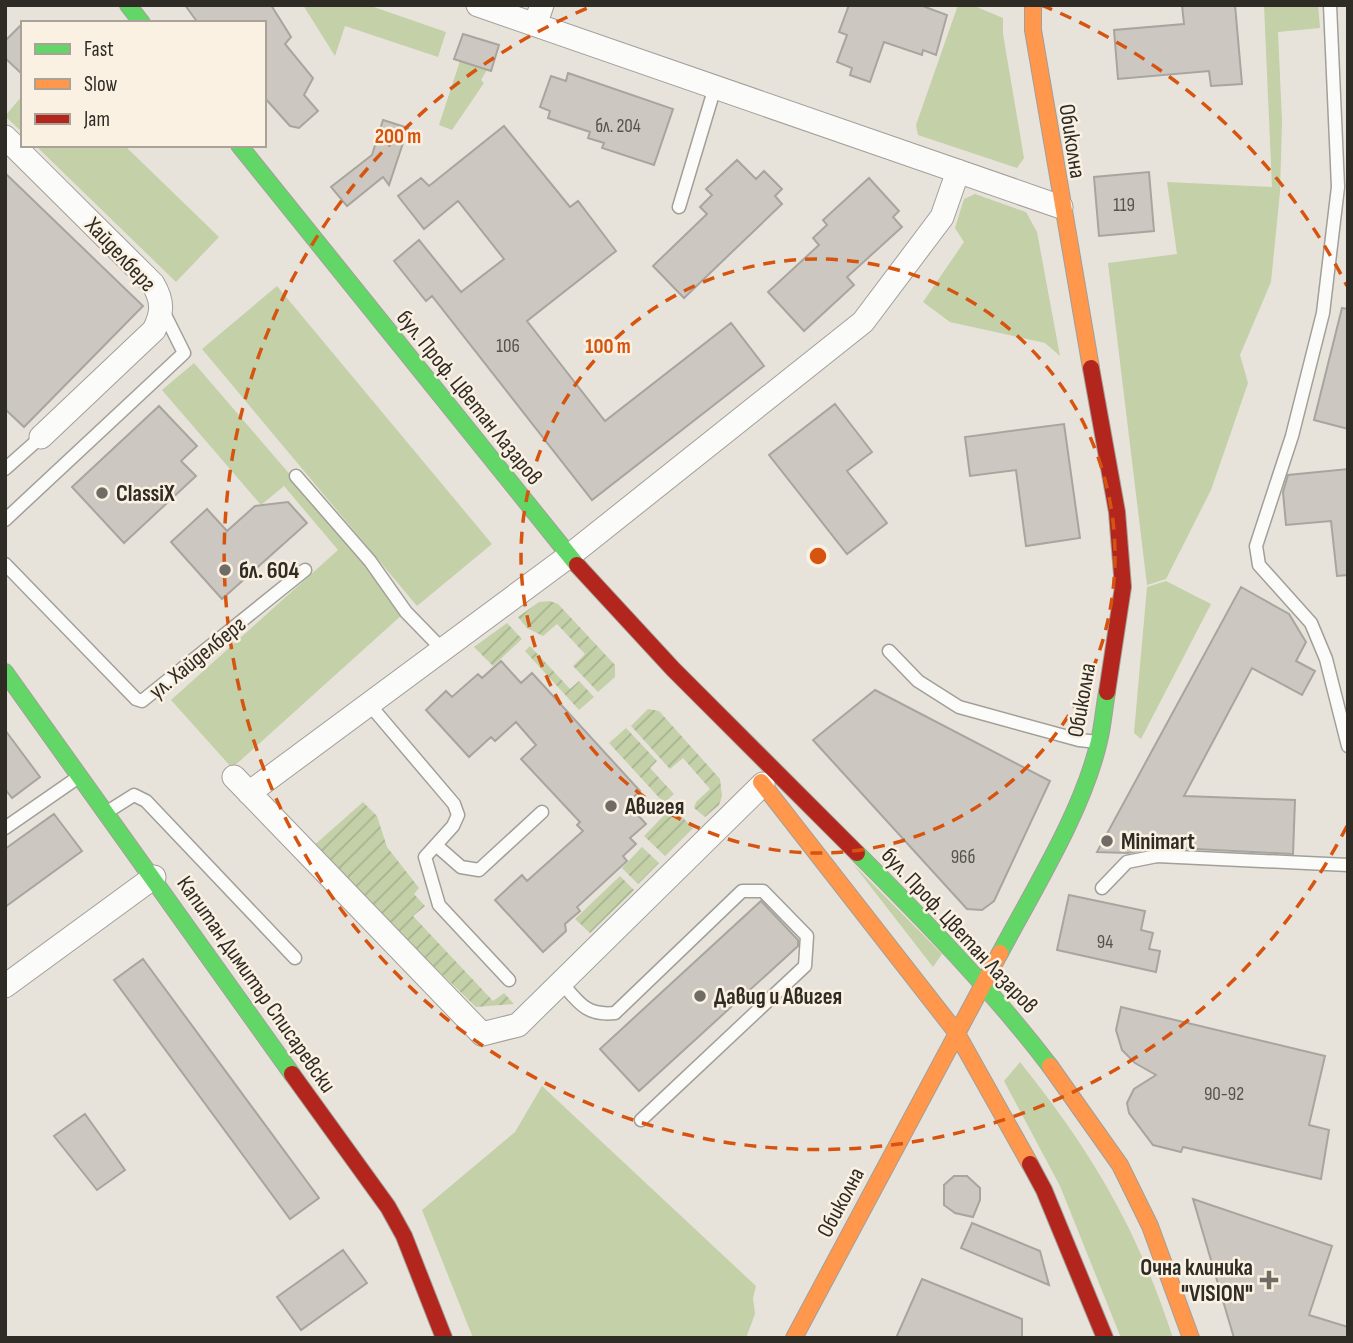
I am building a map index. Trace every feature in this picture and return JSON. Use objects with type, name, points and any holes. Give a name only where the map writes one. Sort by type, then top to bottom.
[{"type":"main road","points":[[128,5],[140,21]]},
{"type":"main road","name":"Обиколна","points":[[794,1338],[1054,854],[1099,742],[1123,587],[1117,512],[1061,207],[1032,30],[1033,5]]},
{"type":"main road","name":"бул. Проф. Цветан Лазаров","points":[[241,147],[569,556],[674,669],[984,982],[1079,1103],[1120,1165],[1150,1226],[1191,1338]]},
{"type":"main road","name":"бул. Проф. Цветан Лазаров","points":[[674,669],[956,1032],[1044,1190],[1105,1338]]},
{"type":"main road","name":"Капитан Димитър Списаревски","points":[[5,672],[388,1207],[404,1236],[444,1338]]},
{"type":"street","points":[[478,5],[539,15],[715,87],[1061,207]]},
{"type":"street","name":"Хайделберг","points":[[5,137],[153,284],[160,296],[162,309],[154,330],[41,437]]},
{"type":"street","points":[[763,784],[518,1025],[482,1034],[241,785],[369,704],[569,556],[863,322],[942,217],[958,171]]},
{"type":"street","points":[[5,986],[154,877]]},
{"type":"lane","points":[[1330,5],[1338,187],[1323,313],[1292,436],[1256,546],[1259,565],[1311,623],[1341,690],[1348,746]]},
{"type":"lane","points":[[679,207],[715,87]]},
{"type":"lane","points":[[5,520],[184,353],[162,309]]},
{"type":"lane","points":[[5,468],[41,437]]},
{"type":"lane","points":[[296,475],[370,561],[406,612],[442,649]]},
{"type":"lane","name":"ул. Хайделберг","points":[[5,564],[136,699],[142,701],[305,570]]},
{"type":"lane","points":[[889,651],[918,681],[959,707],[1079,740],[1099,742]]},
{"type":"lane","points":[[369,704],[454,804],[458,815],[437,846],[425,857],[439,905],[509,980]]},
{"type":"lane","points":[[5,828],[80,776]]},
{"type":"lane","points":[[106,812],[134,795],[146,801],[295,958]]},
{"type":"lane","points":[[437,846],[461,867],[479,870],[542,812]]},
{"type":"lane","points":[[1101,888],[1127,862],[1157,856],[1348,865]]},
{"type":"lane","points":[[561,982],[583,1007],[598,1015],[615,1013],[742,891],[755,888],[763,891],[807,936],[805,966],[641,1120]]},
{"type":"green space","points":[[303,5],[368,5],[446,32],[438,57],[345,26],[335,56]]},
{"type":"green space","points":[[958,5],[972,5],[1003,18],[1003,34],[1024,158],[1017,168],[918,135],[916,125]]},
{"type":"green space","points":[[1264,5],[1318,5],[1320,28],[1278,32],[1282,121],[1280,192],[1271,282],[1240,355],[1248,383],[1211,490],[1166,579],[1147,585],[1108,263],[1177,254],[1167,182],[1272,187]]},
{"type":"green space","points":[[460,61],[487,70],[481,80],[484,83],[452,130],[439,125]]},
{"type":"green space","points":[[21,97],[21,131],[5,116]]},
{"type":"green space","points":[[37,147],[126,147],[219,237],[176,282]]},
{"type":"green space","points":[[975,194],[1026,212],[1037,232],[1060,356],[1045,343],[950,322],[923,302],[964,242],[955,228],[964,199]]},
{"type":"green space","points":[[277,286],[492,544],[417,606],[202,349]]},
{"type":"green space","points":[[194,363],[348,542],[403,614],[232,768],[171,700],[338,550],[284,486],[261,505],[162,390]]},
{"type":"green space","points":[[1166,581],[1211,604],[1141,739],[1134,733],[1147,587]]},
{"type":"green space","points":[[550,601],[558,604],[615,665],[615,677],[598,692],[573,666],[585,654],[557,624],[543,636],[527,628],[518,617],[539,602]]},
{"type":"green space","points":[[507,623],[522,639],[493,666],[474,647]]},
{"type":"green space","points":[[530,646],[570,689],[579,681],[594,697],[579,710],[525,651]]},
{"type":"green space","points":[[648,709],[659,711],[720,779],[722,796],[719,805],[705,817],[694,808],[696,802],[710,789],[683,758],[670,769],[631,726]]},
{"type":"green space","points":[[626,728],[657,761],[650,768],[674,794],[664,803],[609,743]]},
{"type":"green space","points":[[363,802],[377,816],[387,847],[419,888],[414,894],[425,906],[413,916],[493,1001],[504,993],[514,1004],[476,1007],[311,848]]},
{"type":"green space","points":[[672,807],[693,828],[665,856],[644,836]]},
{"type":"green space","points":[[642,847],[659,863],[638,884],[622,868]]},
{"type":"green space","points":[[853,864],[942,954],[933,967]]},
{"type":"green space","points":[[620,876],[634,890],[590,933],[575,919]]},
{"type":"green space","points":[[1020,1062],[1069,1128],[1110,1192],[1144,1261],[1173,1338],[1121,1338],[1060,1186],[1004,1081]]},
{"type":"green space","points":[[542,1086],[756,1286],[753,1298],[755,1314],[746,1338],[473,1338],[422,1210],[515,1132]]},
{"type":"building","points":[[185,5],[271,5],[291,37],[285,44],[313,78],[304,95],[318,111],[299,128],[290,126],[266,99],[266,21],[197,21]]},
{"type":"building","points":[[849,5],[920,5],[947,15],[936,55],[923,50],[922,55],[884,42],[870,82],[850,75],[852,68],[837,62],[847,35],[839,32]]},
{"type":"building","points":[[1182,5],[1235,5],[1242,84],[1211,86],[1209,71],[1118,79],[1114,30],[1184,24]]},
{"type":"building","points":[[21,25],[21,73],[5,58],[5,41]]},
{"type":"building","points":[[463,34],[499,45],[491,71],[454,59]]},
{"type":"building","points":[[568,73],[673,109],[654,165],[602,148],[604,143],[588,138],[590,132],[548,118],[550,111],[540,107],[551,76],[566,81]]},
{"type":"building","points":[[383,120],[408,128],[389,185],[383,177],[347,206],[331,187],[372,155]]},
{"type":"building","points":[[504,126],[570,207],[578,201],[616,251],[527,321],[605,421],[731,323],[764,366],[592,500],[432,296],[426,301],[394,261],[419,240],[461,292],[504,259],[458,201],[424,229],[398,196],[421,178],[429,186]]},
{"type":"building","points":[[737,160],[756,179],[764,171],[782,189],[775,196],[782,204],[684,298],[653,266],[707,214],[700,207],[712,195],[706,189]]},
{"type":"building","points":[[1149,172],[1154,231],[1099,236],[1094,177]]},
{"type":"building","points":[[5,173],[143,306],[24,427],[5,409]]},
{"type":"building","points":[[869,178],[899,211],[893,217],[902,227],[847,277],[854,285],[804,331],[768,292],[819,245],[813,238],[827,225],[823,220]]},
{"type":"building","points":[[1342,308],[1348,309],[1348,429],[1314,420]]},
{"type":"building","points":[[835,404],[872,452],[847,471],[887,523],[847,554],[769,455]]},
{"type":"building","points":[[159,406],[197,446],[181,461],[196,476],[124,543],[72,487]]},
{"type":"building","points":[[1064,424],[1080,538],[1026,546],[1016,470],[970,476],[965,437]]},
{"type":"building","points":[[1348,469],[1348,575],[1337,576],[1331,521],[1286,525],[1283,492],[1288,475]]},
{"type":"building","name":"бл. 604","points":[[288,502],[307,523],[222,599],[171,542],[207,509],[227,531],[255,506]]},
{"type":"building","points":[[1241,587],[1289,614],[1306,642],[1296,661],[1315,671],[1302,695],[1252,668],[1184,796],[1295,800],[1293,854],[1157,847],[1128,853],[1097,852]]},
{"type":"building","name":"Авигея","points":[[501,661],[521,683],[532,673],[640,791],[627,803],[646,824],[630,838],[636,844],[623,856],[627,861],[577,907],[580,911],[565,924],[566,931],[543,952],[495,900],[522,875],[527,881],[583,831],[577,825],[580,822],[521,759],[536,745],[516,722],[495,741],[491,737],[469,757],[426,710],[446,691],[452,697],[478,674],[482,678]]},
{"type":"building","points":[[875,690],[1050,781],[994,901],[982,910],[967,909],[813,740]]},
{"type":"building","points":[[5,730],[40,777],[12,798],[5,789]]},
{"type":"building","points":[[54,814],[82,851],[5,907],[5,849]]},
{"type":"building","points":[[1069,895],[1145,911],[1141,930],[1153,933],[1149,949],[1160,951],[1156,972],[1057,950]]},
{"type":"building","name":"Давид и Авигея","points":[[761,901],[798,940],[798,946],[639,1091],[600,1049]]},
{"type":"building","points":[[143,959],[319,1198],[290,1219],[114,980]]},
{"type":"building","points":[[1121,1007],[1325,1056],[1309,1125],[1329,1130],[1321,1179],[1183,1147],[1181,1152],[1153,1145],[1129,1113],[1127,1103],[1134,1089],[1156,1075],[1135,1063],[1122,1050],[1116,1030]]},
{"type":"building","points":[[85,1114],[125,1170],[97,1190],[54,1136]]},
{"type":"building","points":[[954,1176],[967,1176],[980,1188],[980,1200],[973,1217],[955,1213],[944,1205],[944,1185]]},
{"type":"building","name":"Очна клиника \"VISION\"","points":[[1193,1199],[1332,1246],[1309,1315],[1348,1327],[1348,1338],[1234,1338]]},
{"type":"building","points":[[972,1223],[1040,1251],[1049,1285],[961,1248]]},
{"type":"building","points":[[343,1250],[367,1283],[301,1330],[277,1297]]},
{"type":"building","points":[[922,1279],[1022,1319],[1022,1338],[896,1338]]},
{"type":"traffic: fast","points":[[128,5],[140,21]]},
{"type":"traffic: fast","points":[[241,147],[577,565]]},
{"type":"traffic: fast","points":[[5,672],[292,1074]]},
{"type":"traffic: fast","points":[[1000,953],[1082,795],[1099,741],[1107,692]]},
{"type":"traffic: fast","points":[[857,853],[957,956],[1050,1066]]},
{"type":"traffic: slow","points":[[1033,5],[1033,30],[1091,368]]},
{"type":"traffic: slow","points":[[761,782],[956,1032],[1030,1164]]},
{"type":"traffic: slow","points":[[794,1338],[1000,953]]},
{"type":"traffic: slow","points":[[1050,1066],[1120,1165],[1150,1226],[1191,1338]]},
{"type":"traffic: jam","points":[[1091,368],[1117,512],[1123,587],[1107,692]]},
{"type":"traffic: jam","points":[[577,565],[673,669],[857,853]]},
{"type":"traffic: jam","points":[[292,1074],[388,1207],[404,1236],[444,1338]]},
{"type":"traffic: jam","points":[[1030,1164],[1044,1190],[1105,1338]]},
{"type":"place","name":"ClassiX","points":[[102,493]]},
{"type":"place","name":"бл. 604","points":[[225,570]]},
{"type":"place","name":"Авигея","points":[[611,806]]},
{"type":"place","name":"Minimart","points":[[1107,841]]},
{"type":"place","name":"Давид и Авигея","points":[[700,996]]},
{"type":"place","name":"Очна клиника \"VISION\"","points":[[1269,1280]]}]
